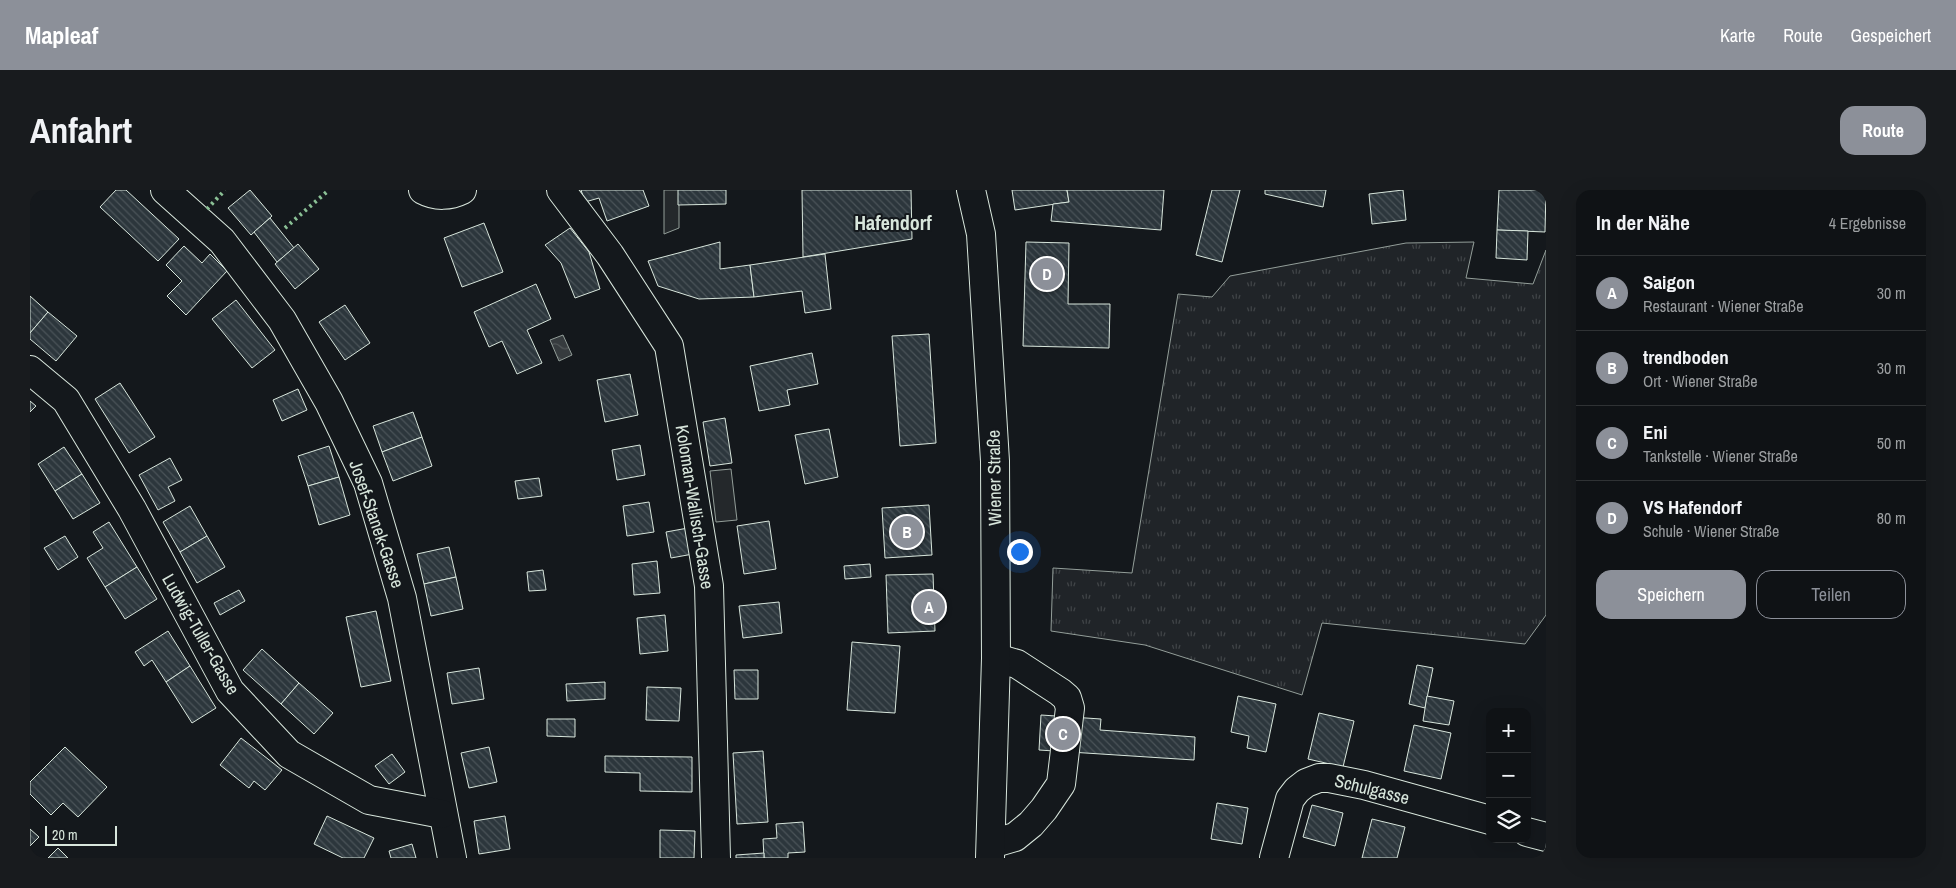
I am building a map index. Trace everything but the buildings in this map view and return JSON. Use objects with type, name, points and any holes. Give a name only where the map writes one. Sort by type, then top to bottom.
[{"type":"street","name":"Josef-Stanek-Gasse","points":[[165,190],[222,241],[282,320],[329,402],[368,484],[402,598],[442,814],[452,858]]},
{"type":"street","points":[[423,190],[431,194],[452,195],[462,190]]},
{"type":"street","name":"Koloman-Wallisch-Gasse","points":[[561,190],[610,254],[669,346],[709,586],[716,858]]},
{"type":"street","name":"Wiener Straße","points":[[971,190],[981,234],[996,461],[996,658],[991,851]]},
{"type":"street","name":"Ludwig-Tuller-Gasse","points":[[30,370],[66,400],[132,510],[230,691],[289,754],[369,800],[442,814]]},
{"type":"street","points":[[991,851],[1015,837],[1031,824],[1044,809],[1060,784],[1070,708],[1067,698],[1060,692],[1017,664],[996,658]]},
{"type":"street","name":"Schulgasse","points":[[1274,858],[1290,799],[1306,783],[1319,778],[1329,778],[1364,785],[1486,819]]},
{"type":"street","points":[[1531,833],[1546,837]]},
{"type":"green space","points":[[1474,242],[1466,278],[1533,284],[1546,250],[1546,615],[1525,644],[1322,623],[1302,695],[1145,645],[1051,631],[1053,568],[1132,573],[1178,294],[1212,297],[1230,276],[1406,243]]},
{"type":"shaded area","points":[[664,190],[679,190],[679,228],[664,234]]},
{"type":"shaded area","points":[[731,469],[737,520],[716,522],[710,471]]},
{"type":"water","points":[[563,335],[572,355],[559,361],[550,340]]},
{"type":"hedge","points":[[207,209],[225,190]]},
{"type":"hedge","points":[[285,228],[329,190]]},
{"type":"place","name":"VS Hafendorf","points":[[1047,274]]},
{"type":"place","name":"trendboden","points":[[907,532]]},
{"type":"place","name":"Saigon","points":[[929,607]]},
{"type":"place","name":"Eni","points":[[1063,734]]},
{"type":"district","name":"Hafendorf","points":[[893,222]]}]
